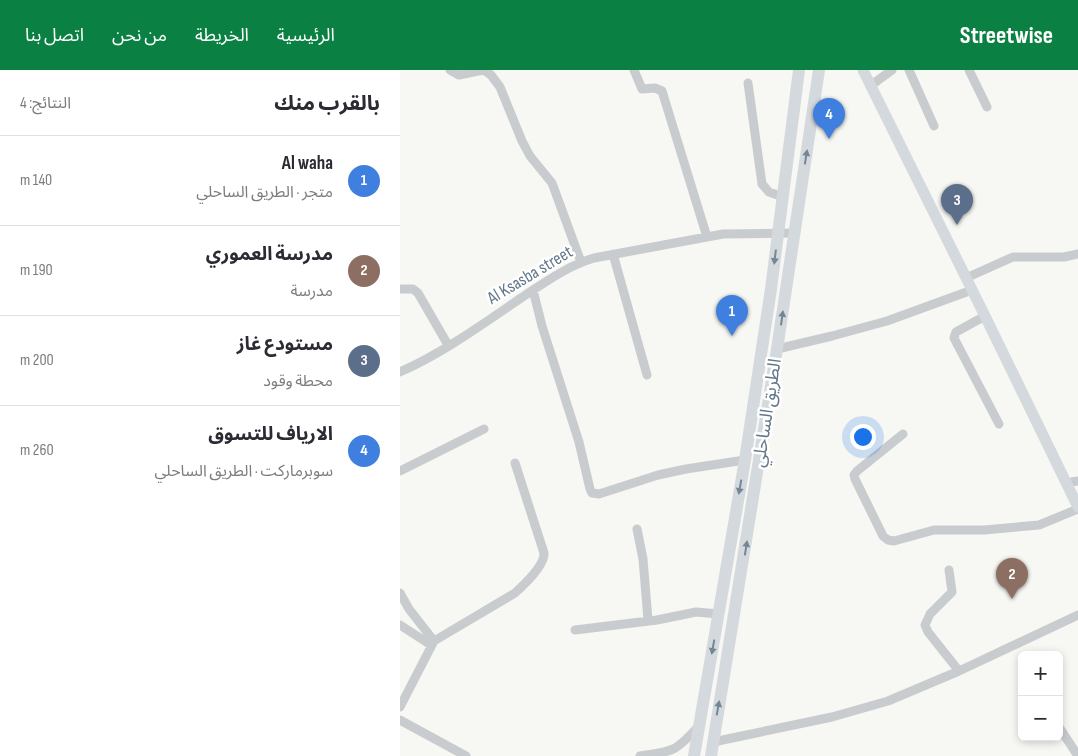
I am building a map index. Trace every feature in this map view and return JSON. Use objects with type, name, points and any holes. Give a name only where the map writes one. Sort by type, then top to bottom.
[{"type":"highway","name":"الطريق الساحلي","points":[[694,756],[744,460],[779,232],[799,70]]},
{"type":"highway","name":"الطريق الساحلي","points":[[711,756],[777,348],[819,70]]},
{"type":"main road","points":[[862,70],[985,316],[1078,508]]},
{"type":"street","points":[[450,70],[459,75],[484,70],[500,87],[530,156],[552,183],[581,262]]},
{"type":"street","points":[[634,70],[641,88],[644,90],[655,88],[662,91],[707,237]]},
{"type":"street","points":[[870,86],[892,70]]},
{"type":"street","points":[[909,70],[934,126]]},
{"type":"street","points":[[969,70],[988,107]]},
{"type":"street","points":[[748,83],[762,184],[769,192],[783,197]]},
{"type":"street","name":"Al Ksasba street","points":[[400,372],[417,365],[533,290],[581,262],[613,254],[723,234],[794,233]]},
{"type":"street","points":[[613,254],[647,375]]},
{"type":"street","points":[[966,278],[1014,257],[1064,257],[1078,254]]},
{"type":"street","points":[[400,289],[413,289],[418,292],[448,345]]},
{"type":"street","points":[[533,290],[542,326],[579,442],[592,493],[595,495],[599,494],[658,475],[744,460]]},
{"type":"street","points":[[777,348],[887,321],[972,290]]},
{"type":"street","points":[[985,316],[956,332],[954,338],[999,424]]},
{"type":"street","points":[[400,471],[484,429]]},
{"type":"street","points":[[903,434],[854,475],[883,536],[888,540],[894,541],[934,530],[984,530],[1039,525],[1078,508]]},
{"type":"street","points":[[400,706],[432,643],[515,593],[524,586],[544,559],[544,553],[515,463]]},
{"type":"street","points":[[1066,483],[1078,481]]},
{"type":"street","points":[[637,529],[643,559],[648,620]]},
{"type":"street","points":[[949,570],[952,592],[930,614],[925,625],[928,632],[959,671]]},
{"type":"street","points":[[400,593],[432,643]]},
{"type":"street","points":[[576,630],[696,612],[719,614]]},
{"type":"street","points":[[712,742],[832,717],[878,704],[959,671],[1078,615]]},
{"type":"street","points":[[400,625],[432,643]]},
{"type":"street","points":[[400,720],[466,756]]},
{"type":"street","points":[[640,756],[669,752],[675,749],[698,726]]},
{"type":"street","points":[[1063,732],[1078,756]]},
{"type":"place","name":"الارياف للتسوق","points":[[829,139]]},
{"type":"place","name":"مستودع غاز","points":[[957,225]]},
{"type":"place","name":"Al waha","points":[[732,336]]},
{"type":"place","name":"مدرسة العموري","points":[[1012,599]]}]
